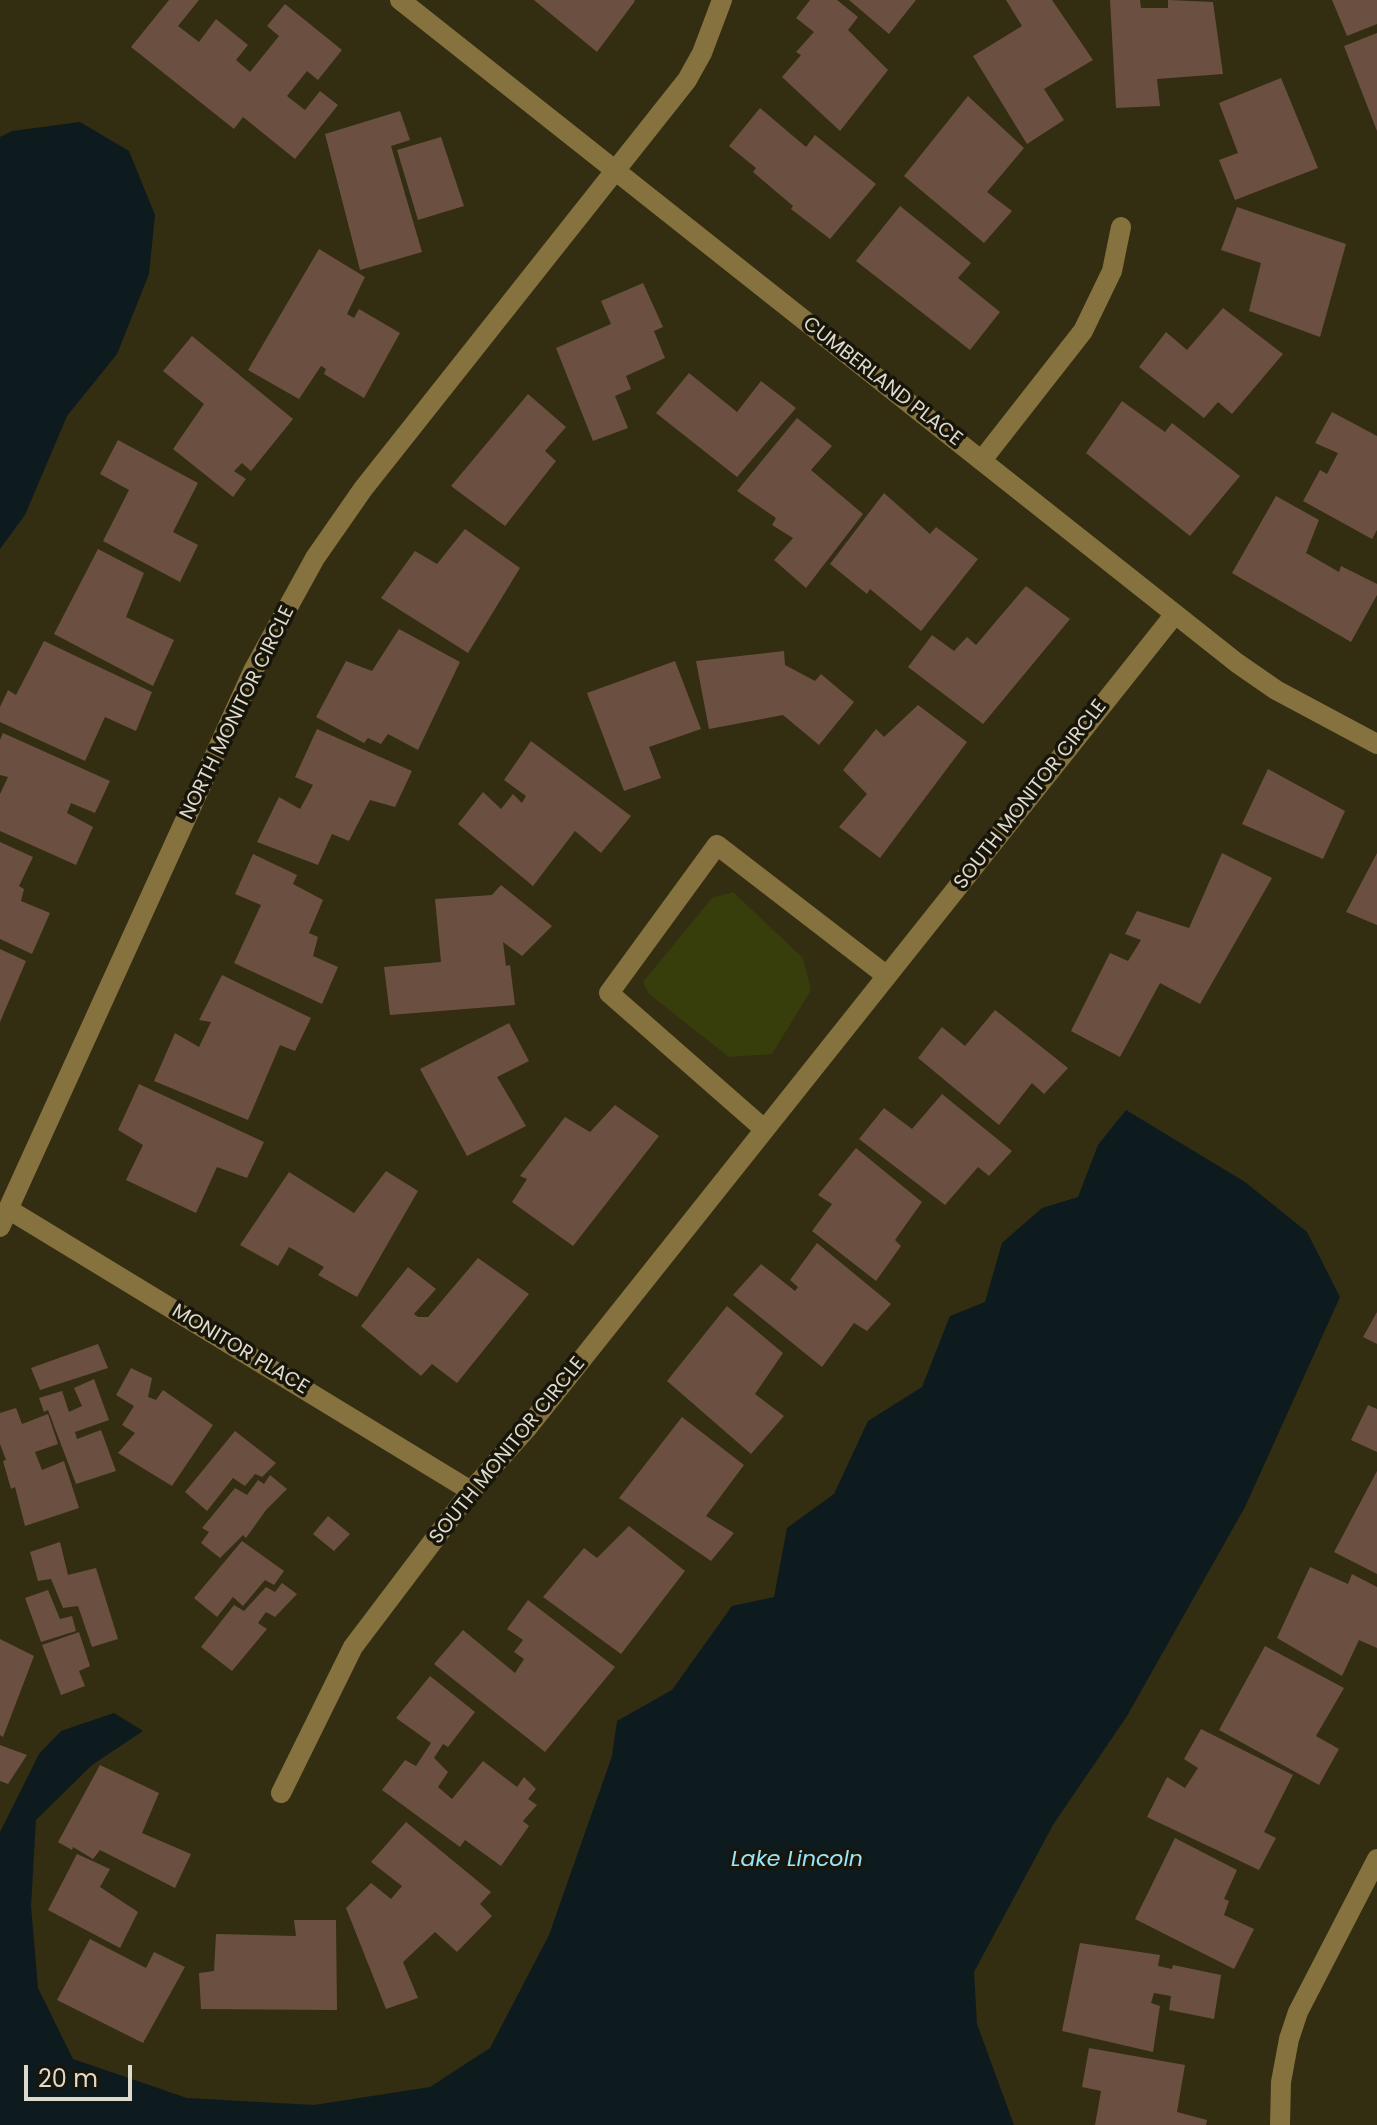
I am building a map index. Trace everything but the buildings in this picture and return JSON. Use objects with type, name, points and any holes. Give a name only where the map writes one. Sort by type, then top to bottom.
[{"type":"street","name":"CUMBERLAND PLACE","points":[[400,0],[1237,663],[1276,690],[1377,744]]},
{"type":"street","name":"NORTH MONITOR CIRCLE","points":[[4,1218],[254,669],[315,558],[363,489],[687,80],[702,53],[722,0]]},
{"type":"street","points":[[982,460],[1083,331],[1112,271],[1121,227]]},
{"type":"street","name":"SOUTH MONITOR CIRCLE","points":[[281,1793],[353,1647],[471,1491],[528,1427],[1175,614]]},
{"type":"street","points":[[764,1129],[609,993],[717,845],[887,976]]},
{"type":"street","name":"MONITOR PLACE","points":[[4,1218],[471,1491]]},
{"type":"street","points":[[1280,2125],[1281,2082],[1298,2012],[1377,1859]]},
{"type":"green space","points":[[733,892],[803,958],[811,990],[772,1054],[729,1057],[649,994],[643,982],[712,898]]},
{"type":"water","points":[[80,122],[129,151],[155,215],[149,274],[117,354],[67,416],[25,515],[0,549],[0,137],[12,131]]},
{"type":"water","name":"Lake Lincoln","points":[[1126,1110],[1245,1182],[1307,1232],[1340,1297],[1245,1507],[1127,1716],[1053,1825],[974,1972],[977,2024],[1014,2125],[0,2125],[0,1832],[39,1754],[61,1731],[114,1713],[143,1731],[92,1765],[36,1820],[31,1906],[38,1988],[73,2059],[187,2098],[314,2105],[430,2087],[490,2048],[549,1935],[612,1756],[617,1721],[672,1690],[732,1606],[774,1597],[787,1528],[834,1494],[868,1421],[922,1387],[950,1316],[985,1302],[1002,1243],[1042,1208],[1078,1197],[1098,1145]]}]
